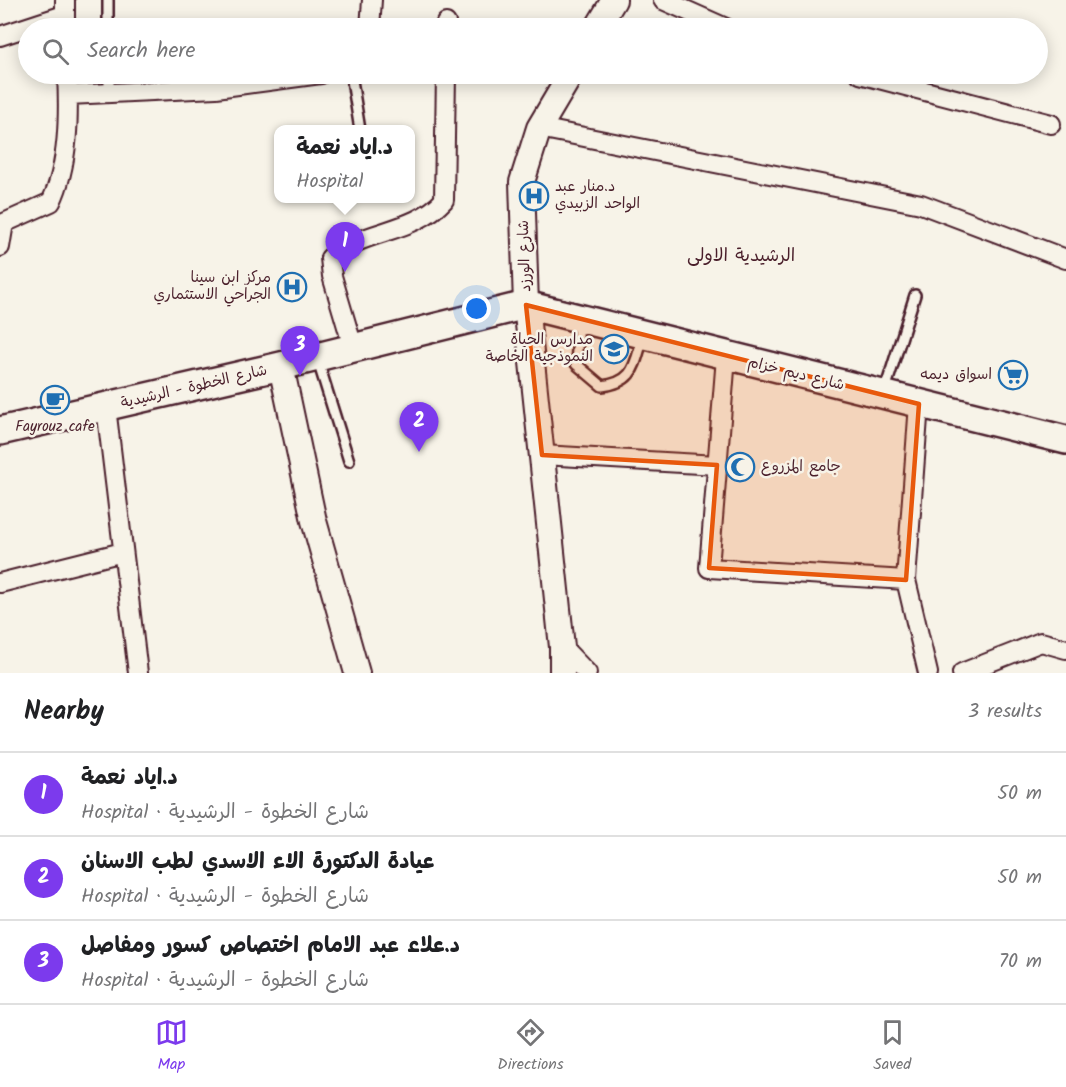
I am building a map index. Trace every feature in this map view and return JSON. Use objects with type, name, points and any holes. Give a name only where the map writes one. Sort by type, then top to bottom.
[{"type":"main road","name":"شارع الخطوة - الرشيدية","points":[[0,431],[281,366],[526,305]]},
{"type":"main road","name":"شارع ديم خزام","points":[[526,305],[726,357],[1066,440]]},
{"type":"street","points":[[371,18],[372,0]]},
{"type":"street","points":[[603,18],[614,0]]},
{"type":"street","points":[[663,0],[704,18]]},
{"type":"street","points":[[0,36],[18,30]]},
{"type":"street","points":[[0,247],[2,224],[51,202],[61,182],[67,84]]},
{"type":"street","points":[[68,95],[216,88],[246,84]]},
{"type":"street","points":[[353,347],[332,276],[330,258],[342,247],[419,220],[444,200],[446,84]]},
{"type":"street","name":"شارع الورزد","points":[[562,673],[562,647],[526,305],[522,182],[539,128],[565,84]]},
{"type":"street","points":[[898,84],[1051,124]]},
{"type":"street","points":[[539,128],[921,204],[1066,259]]},
{"type":"street","points":[[726,357],[709,568],[906,580]]},
{"type":"street","points":[[281,366],[314,521],[357,673]]},
{"type":"street","points":[[919,404],[906,580],[928,673]]},
{"type":"street","points":[[106,407],[138,673]]},
{"type":"street","points":[[542,455],[717,465]]},
{"type":"street","points":[[0,583],[123,552]]},
{"type":"street","points":[[962,673],[1041,642],[1066,649]]},
{"type":"street","points":[[562,647],[587,673]]},
{"type":"lane","points":[[108,0],[108,18]]},
{"type":"lane","points":[[109,84],[109,93]]},
{"type":"lane","points":[[353,84],[359,125]]},
{"type":"lane","points":[[884,395],[915,295]]},
{"type":"lane","points":[[579,319],[576,364],[602,386],[617,384],[630,376],[644,336]]},
{"type":"lane","points":[[316,356],[350,461]]},
{"type":"highlighted area","points":[[526,305],[919,404],[906,580],[709,568],[717,465],[542,455]]},
{"type":"place","name":"د.منار عبد الواحد الزبيدي","points":[[534,196]]},
{"type":"place","name":"د.اياد نعمة","points":[[345,272]]},
{"type":"place","name":"مركز ابن سينا الجراحي الاستثماري","points":[[292,287]]},
{"type":"place","name":"مدارس الحياة النموذجية الخاصة","points":[[614,349]]},
{"type":"place","name":"اسواق ديمه","points":[[1013,375]]},
{"type":"place","name":"د.علاء عبد الامام اختصاص كسور ومفاصل","points":[[300,376]]},
{"type":"place","name":"Fayrouz cafe","points":[[55,400]]},
{"type":"place","name":"عيادة الدكتورة الاء الاسدي لطب الاسنان","points":[[419,452]]},
{"type":"place","name":"جامع المزروع","points":[[740,467]]},
{"type":"district","name":"الرشيدية الاولى","points":[[741,256]]}]
